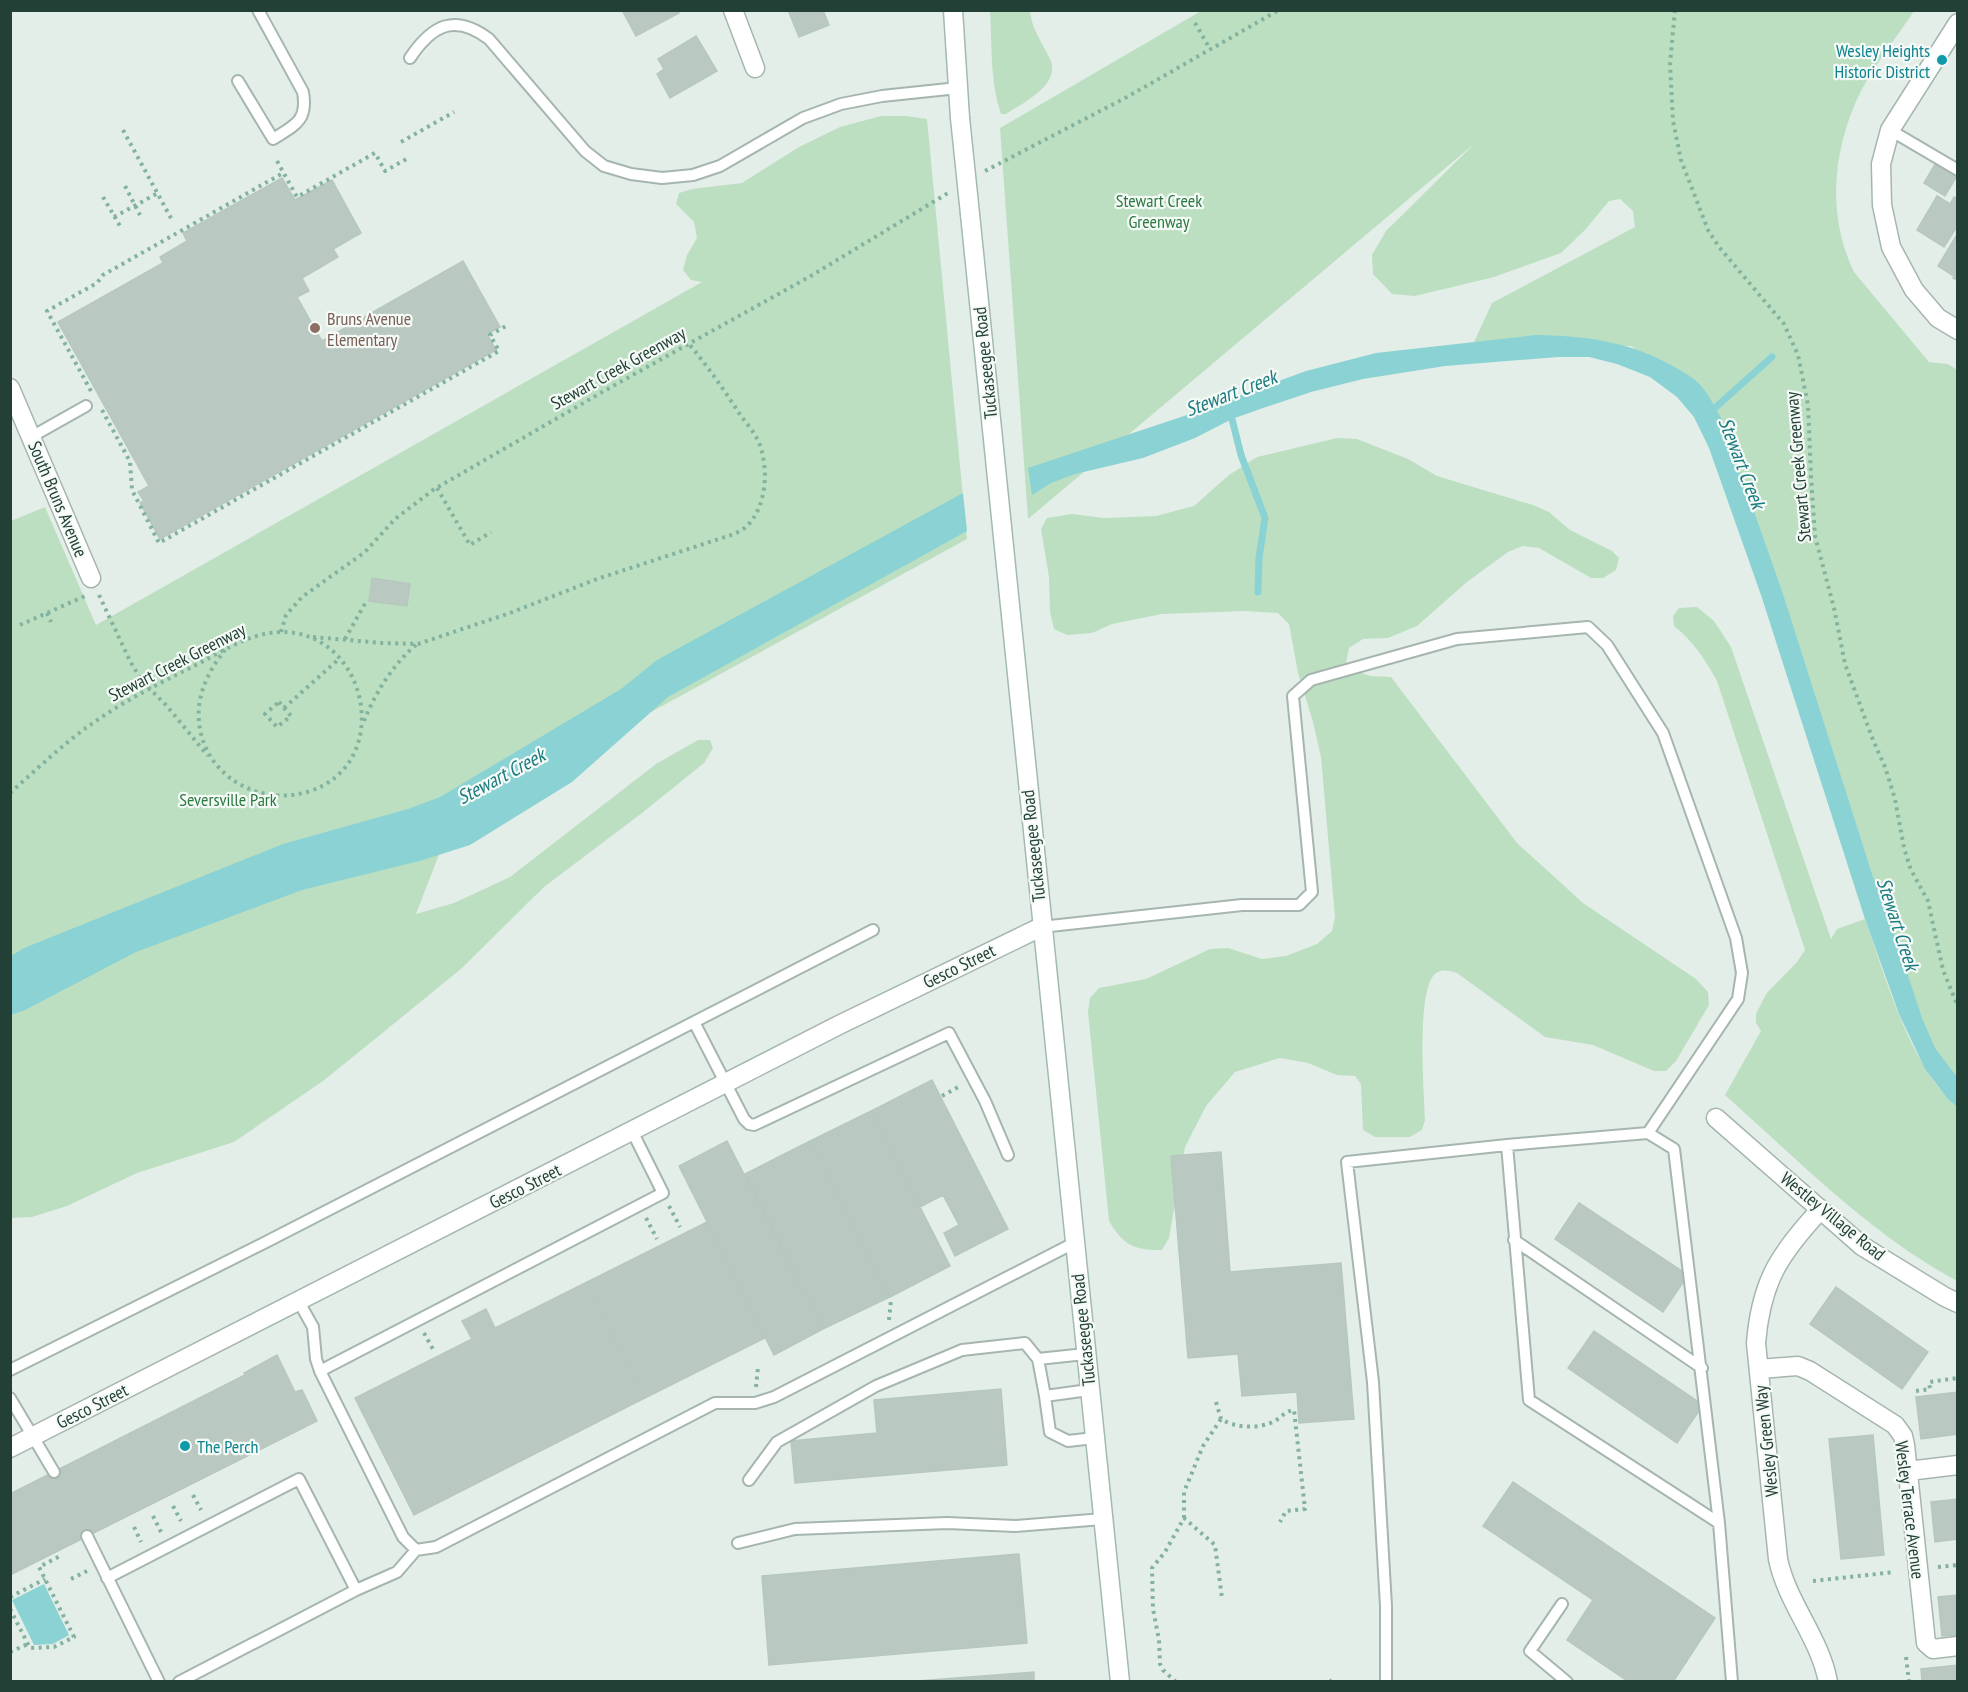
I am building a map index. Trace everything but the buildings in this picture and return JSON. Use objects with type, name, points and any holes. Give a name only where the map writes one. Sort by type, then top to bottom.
[{"type":"street","points":[[733,10],[755,68]]},
{"type":"street","name":"Tuckaseegee Road","points":[[953,10],[960,118],[1120,1682]]},
{"type":"street","points":[[1958,22],[1890,130],[1881,164],[1882,205],[1892,247],[1914,290],[1938,318],[1958,330]]},
{"type":"street","name":"South Bruns Avenue","points":[[10,388],[89,586]]},
{"type":"street","name":"Gesco Street","points":[[10,1448],[841,1024],[1041,927]]},
{"type":"street","name":"Westley Village Road","points":[[1716,1118],[1862,1246],[1958,1304]]},
{"type":"street","name":"Wesley Green Way","points":[[1821,1209],[1782,1256],[1770,1278],[1758,1321],[1756,1342],[1778,1559],[1782,1578],[1821,1659],[1828,1682]]},
{"type":"street","name":"Wesley Terrace Avenue","points":[[1759,1369],[1798,1366],[1810,1371],[1894,1425],[1903,1436],[1926,1643],[1933,1649],[1958,1646]]},
{"type":"street","points":[[1908,1470],[1958,1465]]},
{"type":"lane","points":[[238,81],[273,139],[297,123],[304,114],[303,92],[258,10]]},
{"type":"lane","points":[[410,58],[422,40],[438,28],[456,24],[475,28],[489,39],[585,151],[604,166],[631,174],[662,178],[693,175],[720,166],[803,118],[841,104],[882,96],[958,88]]},
{"type":"lane","points":[[1890,130],[1958,170]]},
{"type":"lane","points":[[31,436],[86,406]]},
{"type":"lane","points":[[1041,927],[1242,905],[1299,905],[1312,892],[1293,696],[1311,680],[1457,639],[1588,627],[1607,645],[1663,733],[1736,938],[1742,973],[1738,999],[1648,1133]]},
{"type":"lane","points":[[10,1370],[266,1242],[873,930]]},
{"type":"lane","points":[[694,1022],[744,1119],[748,1124],[754,1125],[949,1033],[985,1101],[1008,1155]]},
{"type":"lane","points":[[320,1371],[663,1193],[632,1131]]},
{"type":"lane","points":[[1386,1682],[1386,1606],[1373,1382],[1347,1162],[1648,1133],[1674,1149],[1719,1523],[1732,1682]]},
{"type":"lane","points":[[1507,1145],[1529,1400],[1719,1523]]},
{"type":"lane","points":[[1514,1240],[1702,1368]]},
{"type":"lane","points":[[179,1682],[356,1590],[397,1572],[416,1550],[436,1547],[715,1403],[754,1403],[774,1397],[1074,1243]]},
{"type":"lane","points":[[299,1302],[313,1327],[320,1371],[403,1537],[416,1550]]},
{"type":"lane","points":[[749,1480],[777,1442],[876,1386],[962,1350],[1025,1343],[1038,1359],[1050,1432],[1068,1441],[1094,1438]]},
{"type":"lane","points":[[1038,1359],[1085,1354]]},
{"type":"lane","points":[[1045,1396],[1089,1390]]},
{"type":"lane","points":[[10,1398],[54,1472]]},
{"type":"lane","points":[[107,1578],[299,1479],[356,1590]]},
{"type":"lane","points":[[738,1543],[795,1530],[947,1523],[1014,1526],[1103,1519]]},
{"type":"lane","points":[[87,1536],[159,1682]]},
{"type":"lane","points":[[1562,1604],[1530,1651],[1567,1682]]},
{"type":"path","points":[[981,173],[1127,97],[1279,10]]},
{"type":"path","name":"Stewart Creek Greenway","points":[[1675,10],[1671,87],[1673,120],[1681,160],[1708,230],[1719,247],[1784,324],[1798,355],[1808,405],[1815,537],[1834,608],[1845,664],[1885,767],[1895,799],[1904,848],[1911,870],[1928,901],[1943,970],[1958,1007]]},
{"type":"path","points":[[1195,22],[1210,49]]},
{"type":"path","points":[[402,142],[454,112]]},
{"type":"path","points":[[123,130],[172,219]]},
{"type":"path","points":[[276,161],[297,197],[375,153],[385,171],[410,157]]},
{"type":"path","points":[[93,394],[47,311],[97,283],[103,275],[283,173]]},
{"type":"path","points":[[125,186],[140,215]]},
{"type":"path","name":"Stewart Creek Greenway","points":[[10,793],[92,723],[148,689],[259,635],[281,632],[286,615],[302,597],[365,552],[395,519],[436,488],[809,277],[952,191]]},
{"type":"path","points":[[114,217],[158,193]]},
{"type":"path","points":[[103,197],[120,226]]},
{"type":"path","points":[[99,405],[130,462],[132,490],[159,543],[499,351],[490,335],[506,326]]},
{"type":"path","points":[[281,632],[391,644],[418,644],[510,613],[597,579],[731,536],[746,527],[758,509],[763,492],[763,458],[758,441],[716,378],[689,344]]},
{"type":"path","points":[[436,488],[470,545],[491,532]]},
{"type":"path","points":[[20,625],[47,613],[89,586],[148,689],[166,705],[211,760],[226,775],[256,792],[277,795],[301,794],[313,790],[337,774],[354,751],[382,687],[402,658],[418,644]]},
{"type":"path","points":[[345,639],[366,602]]},
{"type":"path","points":[[47,613],[51,622]]},
{"type":"path","points":[[309,636],[339,659],[356,683],[361,697],[363,726]]},
{"type":"path","points":[[211,760],[202,739],[199,705],[208,675],[225,650]]},
{"type":"path","points":[[284,708],[339,659]]},
{"type":"path","points":[[279,702],[284,708],[291,716],[277,727],[265,714],[279,702]]},
{"type":"path","points":[[1916,1391],[1930,1389],[1929,1382],[1958,1378]]},
{"type":"path","points":[[1216,1402],[1221,1419],[1235,1426],[1263,1425],[1274,1421],[1288,1410],[1294,1410],[1305,1509],[1286,1512],[1280,1522]]},
{"type":"path","points":[[1176,1682],[1160,1664],[1159,1640],[1152,1596],[1152,1568],[1165,1552],[1184,1518],[1184,1492],[1203,1446],[1221,1419]]},
{"type":"path","points":[[1184,1518],[1215,1545],[1222,1598]]},
{"type":"path","points":[[10,1609],[30,1648],[54,1647],[74,1637],[39,1567],[60,1556]]},
{"type":"path","points":[[1928,1568],[1958,1565]]},
{"type":"path","points":[[1813,1581],[1895,1572]]},
{"type":"path","points":[[10,1597],[45,1580]]},
{"type":"path","points":[[10,1652],[28,1644]]},
{"type":"path","points":[[1906,1657],[1909,1682]]},
{"type":"path","points":[[1329,1682],[1334,1677]]},
{"type":"green space","points":[[990,11],[1030,11],[1035,30],[1050,59],[1052,68],[1051,77],[1039,92],[1006,114],[1001,114],[995,89]]},
{"type":"green space","name":"Stewart Creek Greenway","points":[[1201,11],[1914,11],[1867,81],[1852,112],[1839,158],[1837,204],[1839,227],[1854,272],[1929,362],[1948,364],[1957,370],[1957,1083],[1939,1064],[1856,864],[1766,583],[1681,380],[1631,346],[1469,353],[1492,303],[1635,227],[1633,211],[1620,199],[1609,201],[1585,230],[1561,253],[1494,277],[1415,296],[1392,294],[1373,274],[1372,255],[1386,231],[1474,144],[1028,519],[1000,128]]},
{"type":"green space","name":"Seversville Park","points":[[881,116],[927,119],[967,539],[452,821],[416,914],[454,903],[510,877],[656,764],[698,740],[710,740],[713,748],[704,763],[544,887],[462,968],[323,1081],[234,1142],[137,1173],[67,1206],[32,1217],[11,1218],[11,521],[45,507],[96,625],[702,282],[691,280],[683,270],[687,255],[697,238],[694,222],[676,204],[679,193],[692,189],[742,183],[799,147],[840,127]]},
{"type":"green space","points":[[1337,438],[1357,439],[1408,459],[1437,476],[1533,505],[1549,512],[1570,530],[1612,551],[1619,558],[1616,570],[1603,578],[1591,578],[1539,548],[1523,546],[1508,552],[1467,582],[1417,626],[1388,638],[1363,639],[1349,648],[1346,663],[1349,669],[1371,676],[1391,677],[1517,843],[1583,903],[1696,979],[1708,992],[1709,1005],[1676,1061],[1666,1071],[1654,1071],[1593,1045],[1545,1037],[1457,973],[1440,971],[1435,974],[1429,984],[1425,1000],[1422,1043],[1425,1120],[1422,1130],[1410,1137],[1375,1137],[1363,1130],[1361,1084],[1355,1076],[1337,1075],[1308,1063],[1280,1058],[1235,1072],[1206,1106],[1185,1147],[1169,1238],[1162,1250],[1144,1249],[1125,1241],[1109,1221],[1088,1012],[1090,998],[1099,988],[1146,979],[1210,949],[1228,948],[1262,959],[1286,956],[1317,944],[1332,931],[1335,917],[1321,757],[1298,673],[1289,624],[1278,613],[1246,611],[1162,614],[1112,624],[1092,633],[1067,635],[1054,629],[1041,529],[1047,518],[1072,514],[1104,518],[1156,516],[1194,506],[1229,475],[1257,457]]},
{"type":"green space","points":[[1697,607],[1714,621],[1731,647],[1831,939],[1837,929],[1865,919],[1912,1045],[1940,1089],[1957,1107],[1957,1281],[1925,1262],[1865,1219],[1725,1095],[1761,1031],[1756,1023],[1756,1014],[1766,994],[1797,962],[1805,950],[1717,681],[1699,651],[1674,626],[1673,616],[1679,608]]},
{"type":"water","points":[[1536,335],[1605,341],[1655,357],[1695,380],[1721,418],[1782,591],[1873,877],[1922,1018],[1935,1048],[1957,1077],[1957,1107],[1947,1098],[1925,1069],[1899,1014],[1865,919],[1761,595],[1709,448],[1694,417],[1677,397],[1650,377],[1617,364],[1589,357],[1558,357],[1445,366],[1363,379],[1311,392],[1266,407],[1232,419],[1195,438],[1143,458],[1075,474],[1051,483],[1032,495],[1028,468],[1184,416],[1306,371],[1376,353]]},
{"type":"water","name":"Stewart Creek","points":[[963,493],[967,531],[668,697],[572,782],[470,845],[423,860],[302,890],[136,952],[25,1010],[11,1015],[11,956],[24,948],[283,844],[408,809],[440,797],[621,689],[657,660]]},
{"type":"water","points":[[44,1584],[69,1635],[53,1644],[34,1645],[12,1600]]},
{"type":"waterway","name":"Stewart Creek","points":[[1708,414],[1772,357]]},
{"type":"waterway","name":"Stewart Creek","points":[[1228,414],[1232,419],[1241,455],[1265,518],[1259,558],[1258,592]]},
{"type":"place","name":"Wesley Heights Historic District","points":[[1942,60]]},
{"type":"place","name":"Bruns Avenue Elementary","points":[[315,328]]},
{"type":"place","name":"The Perch","points":[[185,1446]]}]
